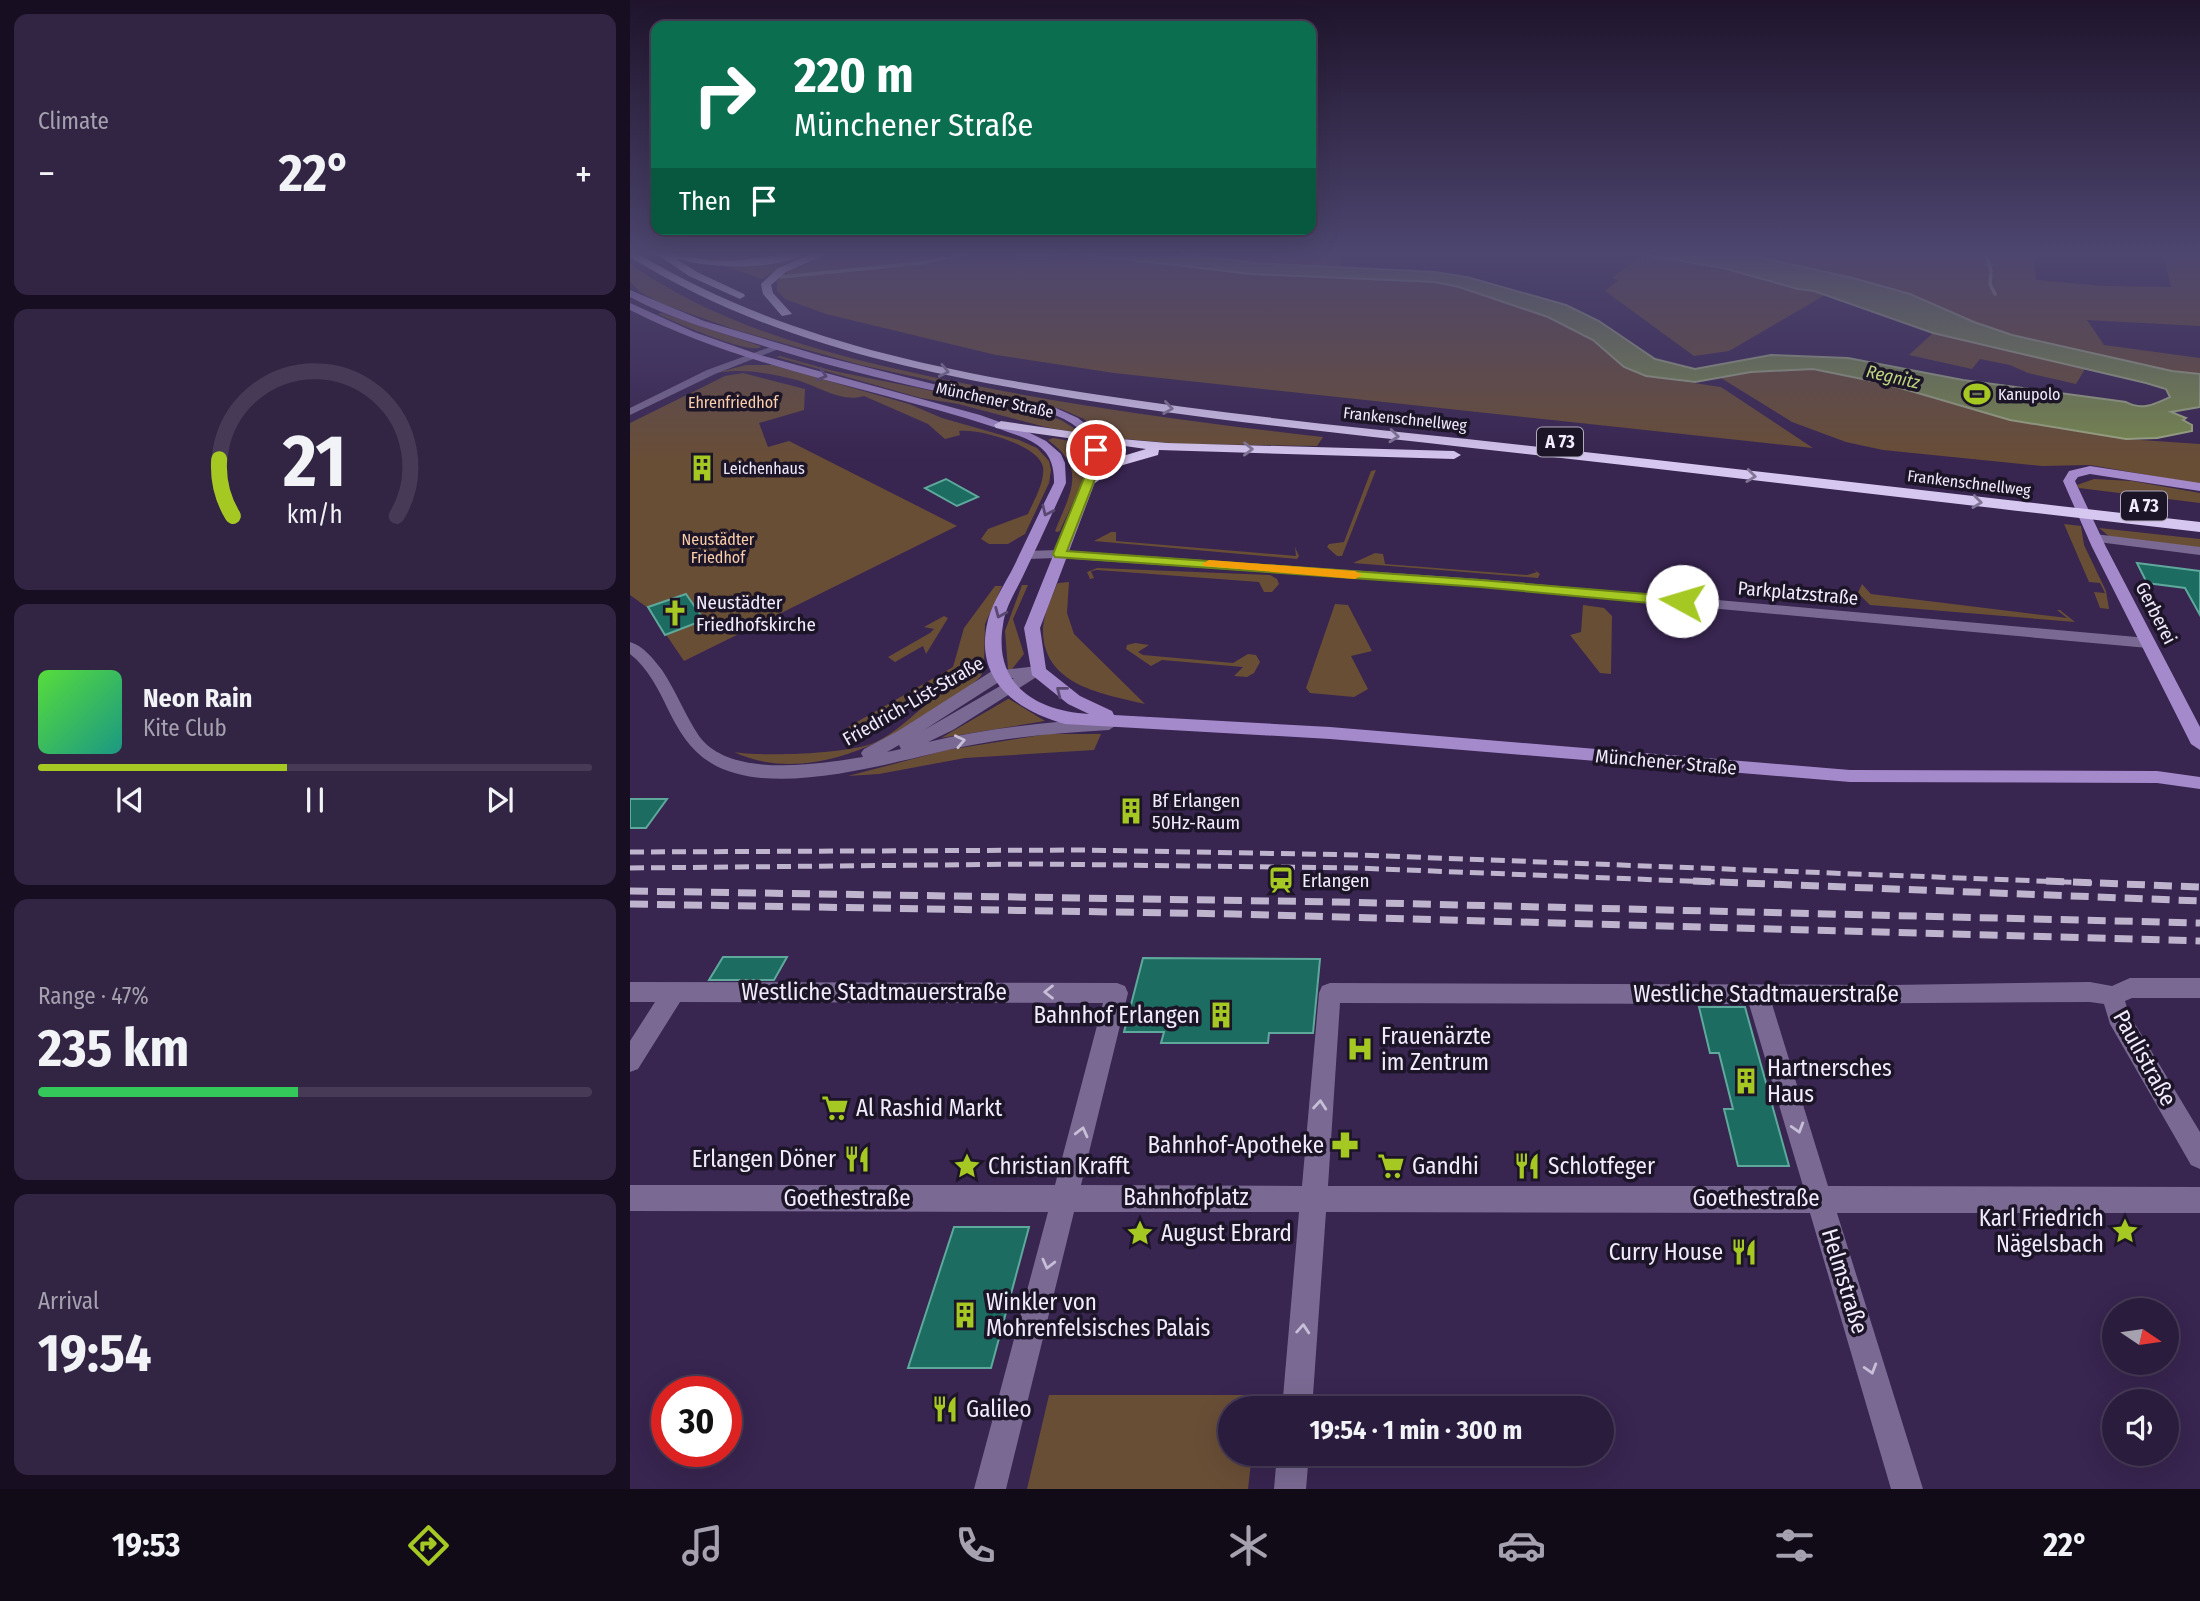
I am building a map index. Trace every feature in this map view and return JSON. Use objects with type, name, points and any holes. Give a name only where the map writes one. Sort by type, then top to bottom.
[{"type":"highway","name":"Frankenschnellweg","points":[[770,322],[897,361],[1064,393],[1250,419],[1659,465],[2062,504],[2200,527]]},
{"type":"highway","name":"Frankenschnellweg","points":[[930,354],[995,369],[1167,396],[2039,502]]},
{"type":"highway","points":[[1001,425],[1168,447],[1349,451],[1585,464],[1659,465]]},
{"type":"highway","points":[[1090,482],[1126,459],[1168,447]]},
{"type":"highway","name":"Frankenschnellweg","points":[[2092,508],[2200,513]]},
{"type":"main road","name":"Münchener Straße","points":[[668,322],[756,356],[1001,425],[1046,447],[1061,465],[1060,483],[995,624],[998,675],[1010,690],[1042,713],[1065,718],[1330,733],[1850,776],[2157,777],[2200,783]]},
{"type":"main road","name":"Münchener Straße","points":[[705,322],[779,347],[920,384],[1065,415],[1084,427],[1095,439]]},
{"type":"main road","points":[[1038,671],[1032,628],[1097,461],[1095,439]]},
{"type":"main road","name":"Gerberei","points":[[2200,487],[2090,470],[2073,474],[2069,481],[2095,538],[2200,744]]},
{"type":"main road","name":"Münchener Straße","points":[[1038,671],[1073,700],[1097,712],[1137,722]]},
{"type":"street","points":[[630,412],[711,372],[779,347]]},
{"type":"street","points":[[2095,538],[2200,551]]},
{"type":"street","name":"Parkplatzstraße","points":[[1026,555],[1059,554],[1480,583],[2148,643]]},
{"type":"street","name":"Friedrich-List-Straße","points":[[630,647],[639,653],[655,675],[694,742],[709,756],[734,766],[768,771],[812,771],[1018,731],[1137,722]]},
{"type":"street","name":"Friedrich-List-Straße","points":[[845,765],[893,741],[998,675],[1038,671]]},
{"type":"street","name":"Friedrich-List-Straße","points":[[845,765],[917,741],[1010,690],[1038,671]]},
{"type":"street","name":"Westliche Stadtmauerstraße","points":[[1313,1197],[1330,993],[1891,995],[2090,992],[2113,996],[2130,988],[2200,988]]},
{"type":"street","name":"Westliche Stadtmauerstraße","points":[[630,992],[1117,993],[1065,1198]]},
{"type":"street","points":[[630,1061],[674,992]]},
{"type":"street","name":"Helmstraße","points":[[1756,993],[1907,1489]]},
{"type":"street","name":"Paulistraße","points":[[2113,996],[2118,1017],[2200,1156]]},
{"type":"street","points":[[1298,1396],[1313,1197]]},
{"type":"street","name":"Bahnhofplatz","points":[[1065,1198],[1313,1197]]},
{"type":"street","name":"Goethestraße","points":[[1313,1197],[2200,1200]]},
{"type":"street","name":"Goethestraße","points":[[630,1198],[1065,1198]]},
{"type":"street","points":[[990,1489],[1065,1198]]},
{"type":"street","points":[[1290,1489],[1292,1466]]},
{"type":"green space","points":[[677,322],[690,322],[761,347],[742,346]]},
{"type":"green space","points":[[715,322],[740,322],[829,352],[1002,391],[1094,407],[1323,437],[1317,446],[1182,444],[1102,437],[1084,419],[1061,409],[861,365]]},
{"type":"green space","points":[[861,322],[1559,322],[1593,340],[1624,367],[1646,376],[1721,387],[1813,448],[1114,373],[996,355]]},
{"type":"green space","points":[[1648,322],[1778,322],[1729,351],[1694,356]]},
{"type":"green space","points":[[2089,322],[2104,345],[2200,358],[2200,374],[2172,371],[2012,335],[1974,323]]},
{"type":"green space","points":[[2134,322],[2200,322],[2200,326]]},
{"type":"green space","points":[[1933,333],[2085,369],[2076,384],[1980,359],[1972,369],[1909,355]]},
{"type":"green space","points":[[776,357],[834,371],[1036,412],[1061,420],[1077,430],[1072,432],[1045,427],[958,404],[921,398]]},
{"type":"green space","points":[[746,365],[772,365],[909,404],[942,418],[1019,440],[1037,448],[1049,461],[1051,470],[1049,483],[1025,534],[1008,544],[989,544],[981,539],[988,529],[1028,514],[1038,491],[1043,467],[1039,459],[1020,445],[993,435],[968,431],[959,431],[960,435],[945,439],[928,424],[864,396],[839,396],[797,380],[747,371],[716,373]]},
{"type":"green space","points":[[1813,369],[1886,384],[2010,420],[2126,439],[2200,444],[2200,484],[2090,465],[2042,466],[1883,450],[1846,442],[1792,422],[1721,378],[1751,372]]},
{"type":"green space","name":"Neustädter Friedhof","points":[[743,373],[805,389],[804,410],[759,423],[768,447],[789,441],[957,526],[684,661],[648,608],[630,595],[630,423],[725,376]]},
{"type":"green space","points":[[1053,438],[1087,444],[1088,453],[1080,487],[1060,531],[1057,532],[1055,531],[1070,493],[1072,472],[1068,461],[1048,440]]},
{"type":"green space","points":[[1376,470],[1342,556],[1337,556],[1327,547],[1329,544],[1344,542],[1371,471]]},
{"type":"green space","points":[[2094,479],[2132,481],[2200,493],[2200,503],[2079,488],[2077,485]]},
{"type":"green space","points":[[2064,524],[2081,526],[2084,545],[2106,591],[2109,609],[2100,608],[2094,592],[2105,593],[2100,583],[2089,582]]},
{"type":"green space","points":[[2099,528],[2200,539],[2200,548],[2110,537]]},
{"type":"green space","points":[[1116,532],[1116,541],[1296,556],[1295,547],[1299,556],[1297,559],[1094,541]]},
{"type":"green space","points":[[1375,553],[1383,554],[1385,564],[1527,575],[1537,572],[1532,567],[1540,574],[1538,578],[1353,563]]},
{"type":"green space","points":[[1097,568],[1270,575],[1277,579],[1279,584],[1272,592],[1264,592],[1259,582],[1097,570],[1091,571],[1094,578],[1090,579],[1087,572]]},
{"type":"green space","points":[[1069,582],[1067,613],[1074,634],[1145,704],[1079,685],[1054,665],[1046,651],[1044,621],[1056,586],[1058,583]]},
{"type":"green space","points":[[1862,584],[1871,594],[2067,618],[2057,610],[2060,610],[2075,622],[1870,605],[1858,593]]},
{"type":"green space","points":[[1022,585],[1028,585],[1013,619],[1024,654],[1012,669],[1008,669],[1005,631]]},
{"type":"green space","points":[[995,586],[1002,586],[985,624],[984,668],[981,676],[915,722],[866,747],[813,762],[787,764],[760,761],[734,752],[827,752],[864,746],[890,734],[928,703],[930,698],[925,695],[916,696],[847,733],[841,731],[953,667],[964,628]]},
{"type":"green space","points":[[1335,604],[1348,605],[1372,651],[1351,656],[1368,689],[1354,697],[1310,693],[1306,688]]},
{"type":"green space","points":[[1583,605],[1604,608],[1612,616],[1611,674],[1600,673],[1570,635],[1581,632]]},
{"type":"green space","points":[[944,616],[948,618],[926,654],[923,646],[895,662],[888,657],[930,633],[934,629],[924,627]]},
{"type":"green space","points":[[1127,645],[1149,645],[1138,652],[1143,655],[1233,663],[1248,654],[1256,655],[1260,662],[1254,673],[1247,677],[1234,676],[1243,667],[1162,660],[1151,666],[1126,649]]},
{"type":"green space","points":[[1008,699],[1045,721],[941,738]]},
{"type":"green space","points":[[1048,734],[1101,734],[1094,750],[965,758],[879,774],[848,776],[947,750]]},
{"type":"green space","points":[[1049,1395],[1258,1395],[1218,1396],[1218,1466],[1251,1466],[1248,1489],[1027,1489]]},
{"type":"water","name":"Regnitz","points":[[1559,322],[1601,322],[1655,359],[1695,369],[1771,355],[1848,358],[1963,380],[2126,402],[2138,406],[2154,404],[2170,397],[2166,389],[2146,383],[1933,333],[1903,322],[1975,322],[2012,335],[2172,371],[2200,374],[2200,407],[2171,412],[2186,418],[2183,420],[2192,425],[2192,431],[2157,438],[2126,439],[2010,420],[1887,384],[1813,369],[1751,372],[1695,382],[1646,376],[1624,367],[1593,340]]},
{"type":"building","points":[[946,479],[978,497],[957,506],[925,488]]},
{"type":"building","points":[[2137,563],[2200,571],[2200,615],[2185,588],[2147,583]]},
{"type":"building","name":"Neustädter Friedhofskirche","points":[[686,594],[704,620],[665,635],[648,607]]},
{"type":"building","points":[[630,799],[667,799],[646,828],[630,828]]},
{"type":"building","points":[[723,957],[787,957],[774,980],[709,980]]},
{"type":"building","name":"Bahnhof Erlangen","points":[[1143,958],[1320,959],[1313,1033],[1269,1033],[1268,1043],[1161,1043],[1164,1032],[1124,1032]]},
{"type":"building","name":"Hartnersches Haus","points":[[1699,1007],[1745,1007],[1789,1166],[1738,1166],[1724,1109],[1733,1109],[1719,1053],[1710,1053]]},
{"type":"building","name":"Winkler von Mohrenfelsisches Palais","points":[[954,1227],[1029,1227],[991,1368],[908,1368]]},
{"type":"railway","points":[[630,852],[1082,850],[1359,855],[2092,883]]},
{"type":"railway","points":[[630,868],[1038,864],[1356,868],[1737,883]]},
{"type":"railway","points":[[1693,881],[2200,901]]},
{"type":"railway","points":[[2046,881],[2200,887]]},
{"type":"railway","points":[[630,891],[1338,902],[2200,923]]},
{"type":"railway","points":[[630,904],[1235,914],[2200,941]]},
{"type":"slow traffic","points":[[1209,564],[1355,575]]},
{"type":"place","name":"Kanupolo","points":[[1977,394]]},
{"type":"place","name":"Leichenhaus","points":[[702,468]]},
{"type":"place","name":"Neustädter Friedhofskirche","points":[[675,613]]},
{"type":"place","name":"Bf Erlangen 50Hz-Raum","points":[[1131,811]]},
{"type":"place","name":"Erlangen","points":[[1281,880]]},
{"type":"place","name":"Bahnhof Erlangen","points":[[1221,1015]]},
{"type":"place","name":"Frauenärzte im Zentrum","points":[[1360,1049]]},
{"type":"place","name":"Hartnersches Haus","points":[[1746,1081]]},
{"type":"place","name":"Al Rashid Markt","points":[[835,1108]]},
{"type":"place","name":"Bahnhof-Apotheke","points":[[1345,1145]]},
{"type":"place","name":"Erlangen Döner","points":[[857,1159]]},
{"type":"place","name":"Christian Krafft","points":[[967,1166]]},
{"type":"place","name":"Gandhi","points":[[1391,1166]]},
{"type":"place","name":"Schlotfeger","points":[[1527,1166]]},
{"type":"place","name":"Karl Friedrich Nägelsbach","points":[[2125,1231]]},
{"type":"place","name":"August Ebrard","points":[[1140,1233]]},
{"type":"place","name":"Curry House","points":[[1744,1252]]},
{"type":"place","name":"Winkler von Mohrenfelsisches Palais","points":[[965,1315]]},
{"type":"place","name":"Galileo","points":[[945,1409]]},
{"type":"route","points":[[1096,450],[1097,461],[1090,482],[1059,554],[1480,583],[1682,601]]},
{"type":"park label","name":"Ehrenfriedhof","points":[[733,402]]}]
